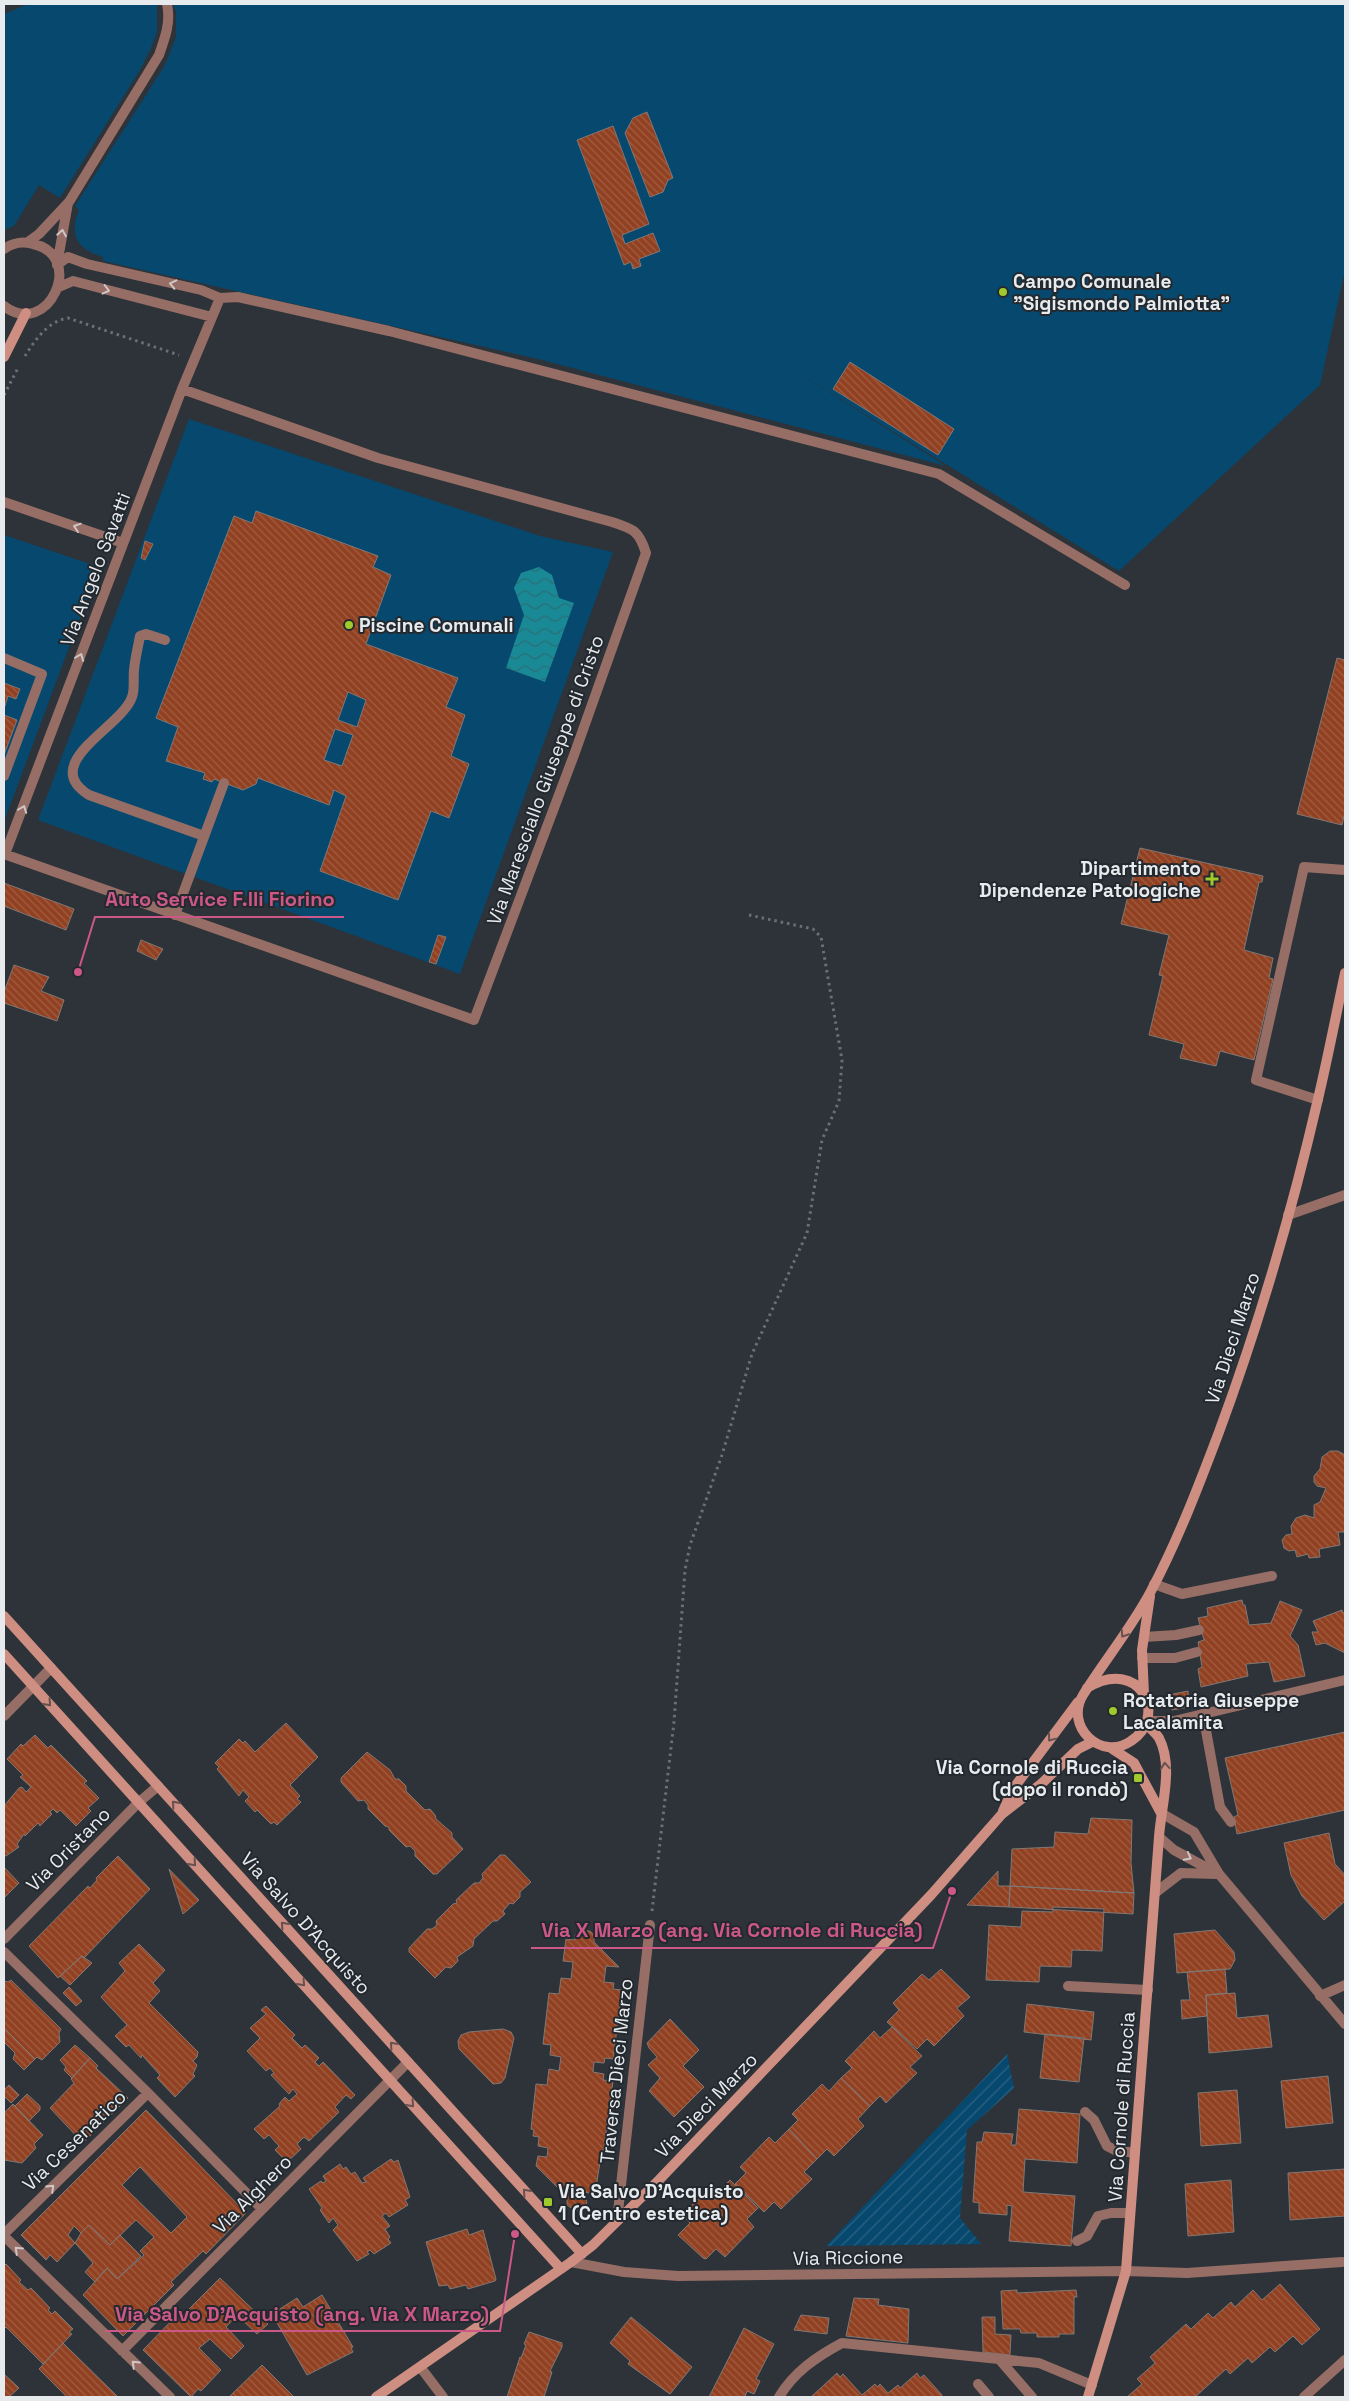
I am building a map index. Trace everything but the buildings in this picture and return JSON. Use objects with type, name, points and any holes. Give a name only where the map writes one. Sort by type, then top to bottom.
[{"type":"street","points":[[28,242],[39,234],[69,202],[159,55],[167,31],[169,12],[167,4]]},
{"type":"street","points":[[57,265],[69,202]]},
{"type":"street","points":[[4,249],[16,243],[28,242],[46,249],[53,256],[60,276],[59,287],[46,305],[37,311],[16,312],[4,306]]},
{"type":"street","points":[[57,265],[68,257],[87,264],[201,290],[220,298],[238,298],[389,331],[939,474],[1125,585]]},
{"type":"street","points":[[59,287],[74,282],[212,317]]},
{"type":"street","name":"Via Angelo Savatti","points":[[5,854],[193,360],[220,298]]},
{"type":"street","points":[[4,357],[26,313]]},
{"type":"street","name":"Via Maresciallo Giuseppe di Cristo","points":[[5,854],[474,1020],[574,755],[646,554],[641,537],[628,527],[378,458],[182,389]]},
{"type":"street","points":[[4,502],[123,543]]},
{"type":"street","points":[[165,640],[146,634],[140,636],[134,668],[132,697],[122,713],[85,746],[73,766],[73,779],[78,788],[89,795],[204,836]]},
{"type":"street","points":[[4,658],[42,674],[4,776]]},
{"type":"street","points":[[175,915],[224,783]]},
{"type":"street","points":[[1318,1100],[1256,1080],[1304,868],[1345,870]]},
{"type":"street","name":"Via Dieci Marzo","points":[[1087,1688],[1152,1588],[1200,1484],[1228,1408],[1248,1349],[1288,1215],[1318,1100],[1344,988],[1345,973]]},
{"type":"street","points":[[1288,1215],[1345,1195]]},
{"type":"street","points":[[1112,1748],[1122,1746],[1131,1741],[1140,1734],[1146,1724],[1148,1712],[1144,1694],[1142,1658],[1152,1588],[1182,1594],[1272,1576]]},
{"type":"street","name":"Via Salvo D'Acquisto","points":[[4,1616],[582,2254]]},
{"type":"street","points":[[1144,1637],[1176,1635],[1198,1630]]},
{"type":"street","points":[[1142,1658],[1175,1658],[1197,1652]]},
{"type":"street","points":[[4,1654],[561,2269]]},
{"type":"street","points":[[4,1716],[51,1668]]},
{"type":"street","points":[[1144,1694],[1136,1684],[1121,1679],[1102,1679],[1087,1688],[1080,1699],[1079,1725],[1092,1742],[1112,1748],[1134,1764],[1161,1814],[1194,1832],[1219,1874],[1283,1947],[1320,1996],[1345,2024]]},
{"type":"street","points":[[1146,1724],[1151,1721],[1174,1721],[1345,1680]]},
{"type":"street","name":"Via Dieci Marzo","points":[[1002,1814],[1013,1789],[1080,1699]]},
{"type":"street","points":[[1202,1714],[1220,1808],[1231,1822]]},
{"type":"street","name":"Via Cornole di Ruccia","points":[[1088,2397],[1126,2272],[1159,1837],[1166,1789],[1165,1761],[1159,1737],[1146,1724]]},
{"type":"street","name":"Via Dieci Marzo","points":[[376,2397],[421,2368],[582,2254],[617,2221],[931,1895],[1002,1814],[1041,1784],[1078,1749],[1092,1742]]},
{"type":"street","name":"Via Oristano","points":[[4,1939],[138,1803],[158,1786]]},
{"type":"street","points":[[1159,1837],[1174,1850],[1219,1874]]},
{"type":"street","points":[[1155,1893],[1182,1873],[1219,1874]]},
{"type":"street","name":"Traversa Dieci Marzo","points":[[617,2221],[650,1925]]},
{"type":"street","points":[[4,1952],[148,2093],[262,2209]]},
{"type":"street","points":[[1320,1996],[1345,1985]]},
{"type":"street","points":[[1068,1986],[1148,1990]]},
{"type":"street","name":"Via Alghero","points":[[122,2351],[408,2062]]},
{"type":"street","name":"Via Cesenatico","points":[[4,2235],[148,2093]]},
{"type":"street","points":[[1085,2112],[1094,2120],[1107,2146],[1115,2150],[1135,2153]]},
{"type":"street","points":[[1077,2242],[1087,2236],[1098,2216],[1103,2214],[1130,2213]]},
{"type":"street","points":[[4,2235],[170,2397]]},
{"type":"street","name":"Via Riccione","points":[[571,2262],[624,2272],[678,2276],[1188,2273],[1342,2262]]},
{"type":"street","points":[[779,2397],[788,2382],[817,2356],[842,2343],[1039,2363],[1092,2385]]},
{"type":"street","points":[[999,2358],[1032,2397]]},
{"type":"street","points":[[1304,2397],[1345,2360]]},
{"type":"street","points":[[421,2368],[443,2397]]},
{"type":"street","points":[[978,2384],[989,2397]]},
{"type":"path","points":[[4,396],[34,341],[59,319],[68,318],[193,360]]},
{"type":"path","points":[[650,1925],[674,1722],[685,1570],[690,1545],[722,1455],[752,1354],[807,1233],[822,1140],[839,1101],[842,1060],[821,937],[813,929],[749,915]]},
{"type":"shaded area","points":[[28,4],[157,4],[157,32],[140,70],[60,198],[39,185],[14,226],[4,230],[4,14]]},
{"type":"shaded area","name":"Campo Comunale \"Sigismondo Palmiotta\"","points":[[173,4],[1345,4],[1345,270],[1320,385],[1119,571],[795,371],[946,466],[538,359],[103,261],[103,257],[87,250],[78,240],[75,234],[75,227],[79,210],[75,206],[165,65],[176,37],[176,12]]},
{"type":"shaded area","name":"Piscine Comunali","points":[[189,419],[540,536],[613,552],[460,974],[38,820]]},
{"type":"shaded area","points":[[4,535],[99,567],[4,822]]},
{"type":"shaded area","points":[[1007,2054],[1014,2088],[967,2130],[960,2218],[981,2244],[826,2246]]},
{"type":"water","points":[[539,567],[552,575],[559,598],[574,603],[545,682],[506,668],[524,615],[514,588],[521,573]]},
{"type":"place","name":"Campo Comunale \"Sigismondo Palmiotta\"","points":[[1003,292]]},
{"type":"place","name":"Piscine Comunali","points":[[349,625]]},
{"type":"place","name":"Dipartimento Dipendenze Patologiche","points":[[1212,879]]},
{"type":"place","name":"Auto Service F.lli Fiorino","points":[[78,972]]},
{"type":"place","name":"Rotatoria Giuseppe Lacalamita","points":[[1113,1711]]},
{"type":"place","name":"Via Cornole di Ruccia (dopo il rondò)","points":[[1138,1778]]},
{"type":"place","name":"Via X Marzo (ang. Via Cornole di Ruccia)","points":[[952,1891]]},
{"type":"place","name":"Via Salvo D’Acquisto 1 (Centro estetica)","points":[[548,2202]]},
{"type":"place","name":"Via Salvo D’Acquisto (ang. Via X Marzo)","points":[[515,2234]]}]
